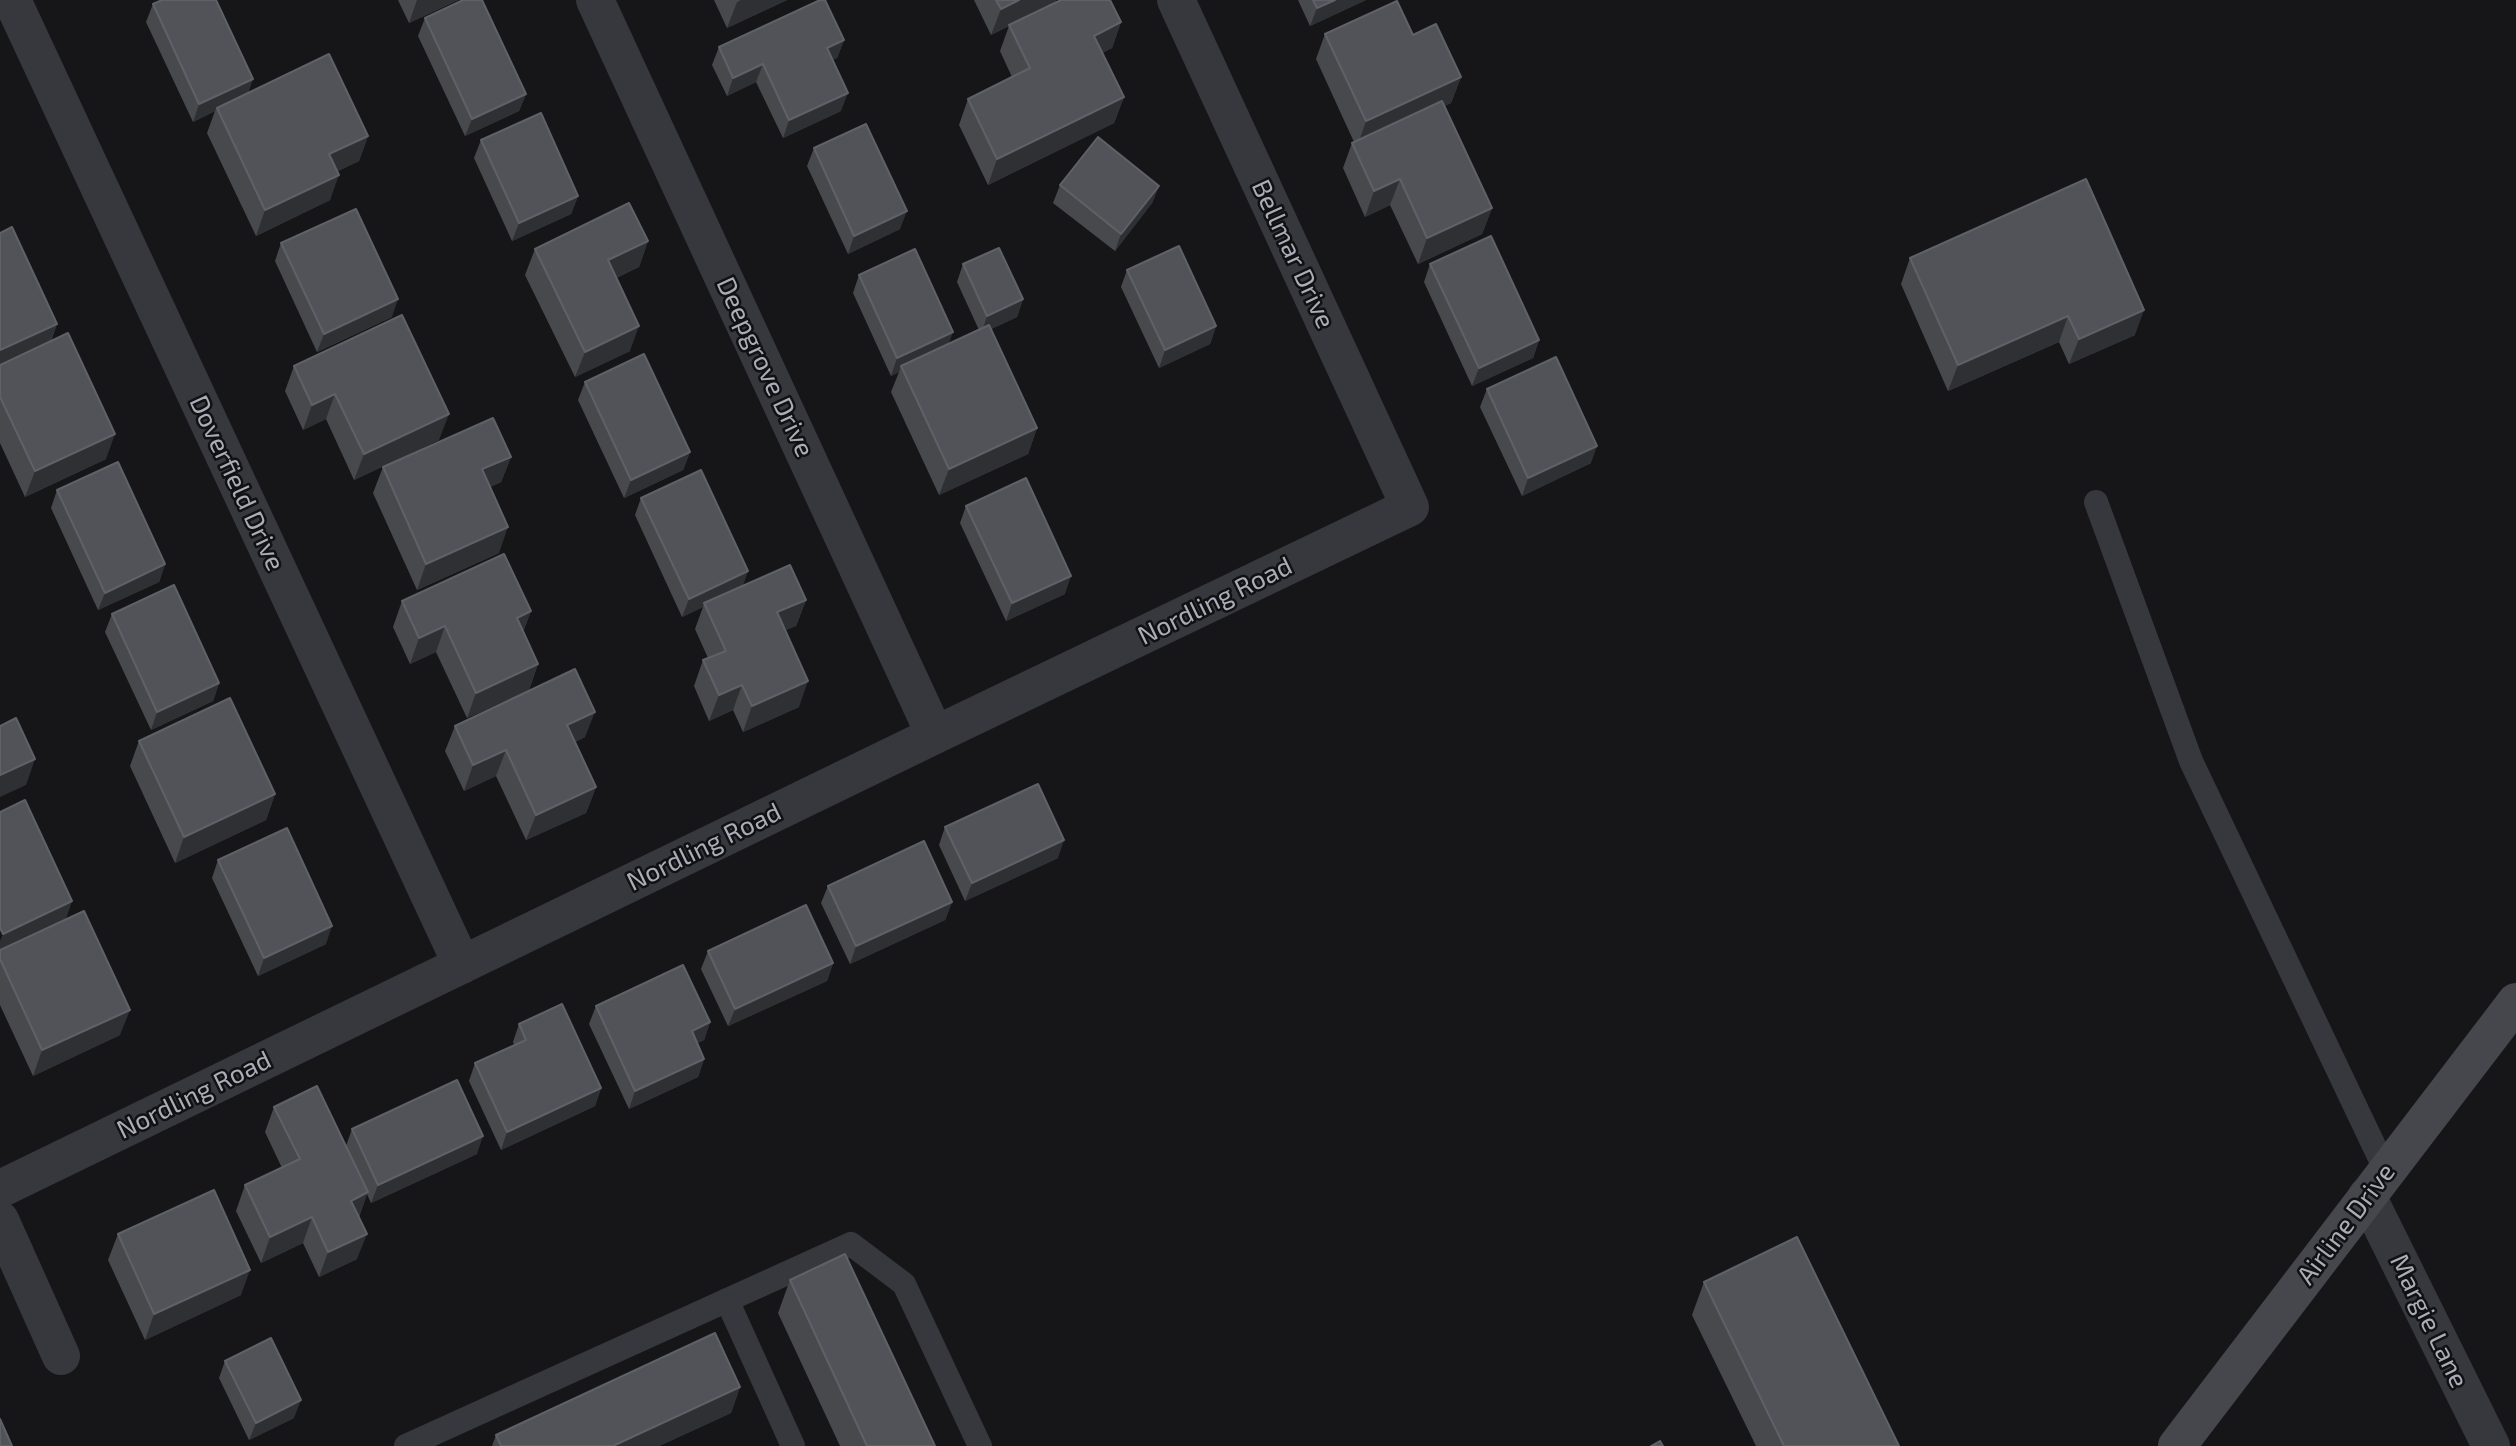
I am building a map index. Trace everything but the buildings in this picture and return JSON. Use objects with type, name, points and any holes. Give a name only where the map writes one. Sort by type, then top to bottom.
[{"type":"main road","name":"Airline Drive","points":[[2177,1446],[2516,1002]]},
{"type":"street","name":"Doverfield Drive","points":[[12,0],[461,965]]},
{"type":"street","name":"Deepgrove Drive","points":[[595,0],[935,735]]},
{"type":"street","name":"Bellmar Drive","points":[[1176,0],[1410,508]]},
{"type":"street","name":"Nordling Road","points":[[0,1189],[935,735],[1410,508]]},
{"type":"street","name":"Margie Lane","points":[[2377,1184],[2491,1446]]},
{"type":"street","points":[[0,1220],[61,1356]]},
{"type":"lane","points":[[2096,502],[2191,761],[2377,1184]]},
{"type":"lane","points":[[406,1446],[448,1437],[727,1300],[851,1244],[904,1284],[980,1446]]},
{"type":"lane","points":[[727,1300],[793,1446]]}]
